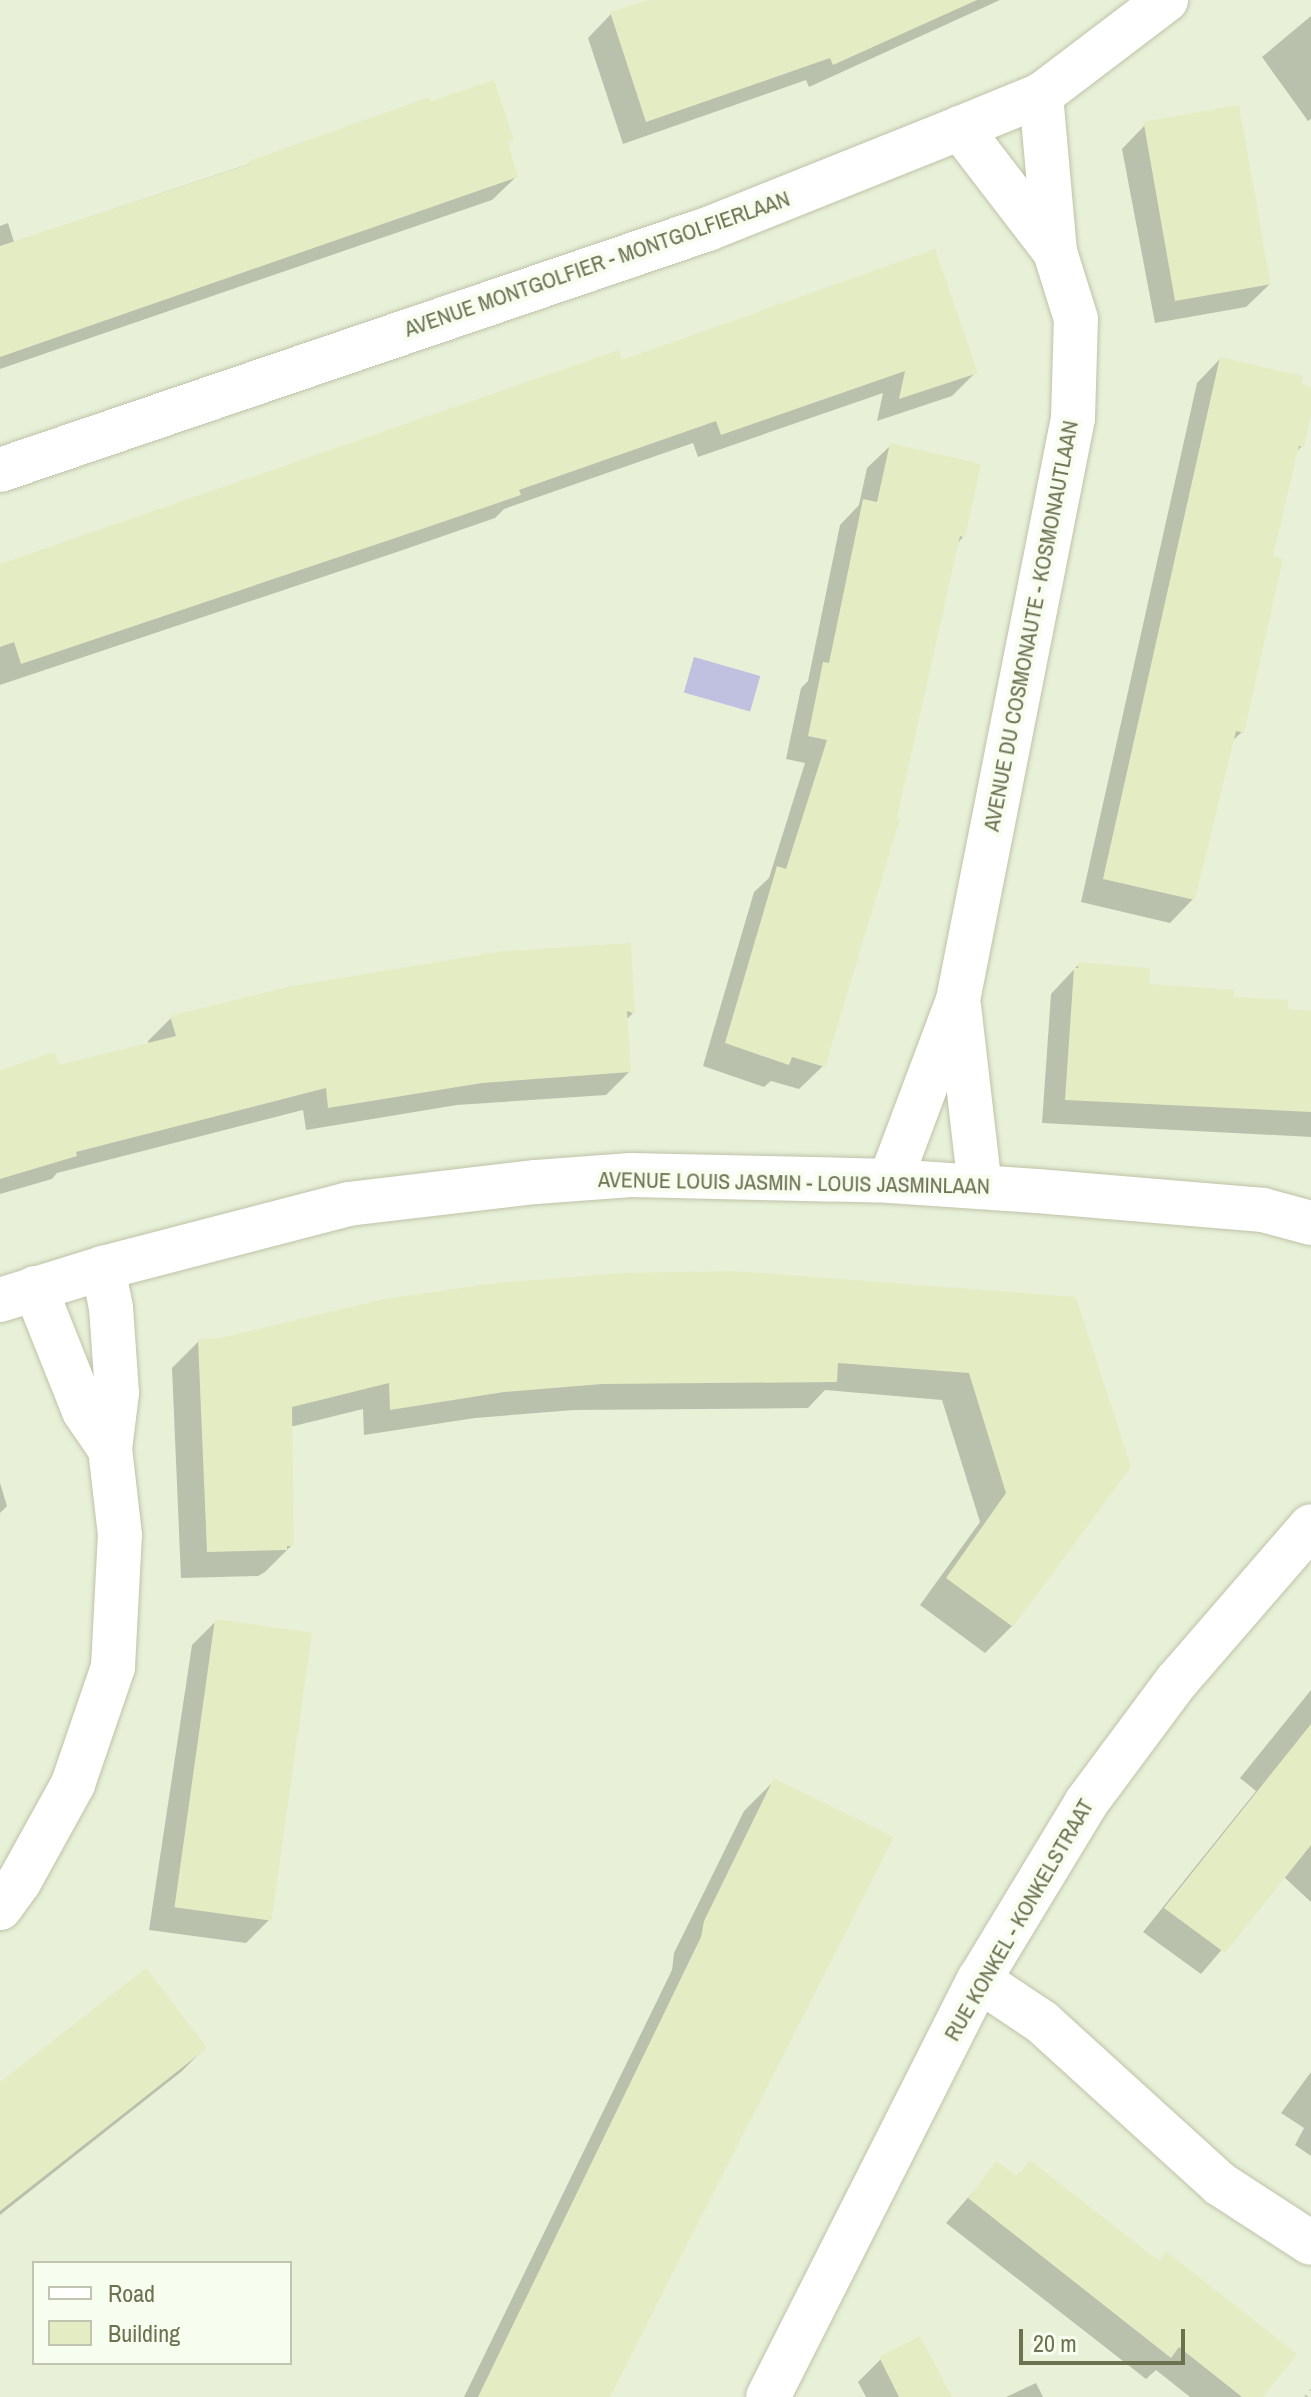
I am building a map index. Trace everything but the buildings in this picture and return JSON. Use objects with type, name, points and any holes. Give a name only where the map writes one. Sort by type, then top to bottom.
[{"type":"street","name":"AVENUE MONTGOLFIER - MONTGOLFIERLAAN","points":[[0,470],[708,229],[960,128],[1041,95],[1166,0]]},
{"type":"street","name":"AVENUE DU COSMONAUTE - KOSMONAUTLAAN","points":[[890,1181],[958,1000],[1073,418],[1076,319],[1055,252],[1041,95]]},
{"type":"street","name":"AVENUE DU COSMONAUTE - KOSMONAUTLAAN","points":[[960,128],[1055,252]]},
{"type":"street","name":"AVENUE DU COSMONAUTE - KOSMONAUTLAAN","points":[[958,1000],[980,1187]]},
{"type":"street","name":"AVENUE LOUIS JASMIN - LOUIS JASMINLAAN","points":[[18,1294],[103,1268],[348,1204],[536,1182],[631,1175],[890,1181],[980,1187],[1263,1210],[1311,1223]]},
{"type":"street","points":[[0,1908],[19,1882],[73,1784],[113,1667],[120,1535],[110,1449],[117,1393],[111,1308],[103,1268]]},
{"type":"street","points":[[18,1294],[84,1411],[110,1449]]},
{"type":"street","name":"RUE KONKEL - KONKELSTRAAT","points":[[780,2393],[979,1980],[1086,1803],[1176,1682],[1311,1526]]},
{"type":"street","points":[[979,1980],[1042,2022],[1220,2184],[1311,2243]]},
{"type":"path","points":[[1306,2397],[1311,2390]]},
{"type":"shaded area","points":[[0,0],[1311,0],[1311,2397],[0,2397]]},
{"type":"water","points":[[694,657],[760,676],[750,712],[684,693]]}]
